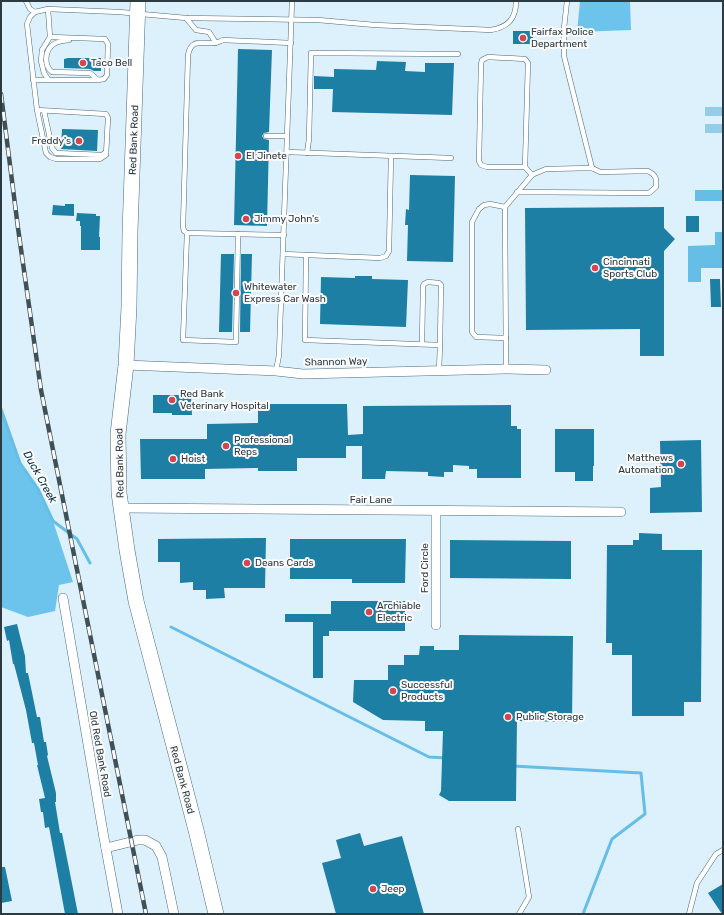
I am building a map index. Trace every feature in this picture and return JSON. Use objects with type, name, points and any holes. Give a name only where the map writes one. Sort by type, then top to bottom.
[{"type":"highway","name":"Red Bank Road","points":[[139,7],[130,232],[129,307],[126,365],[118,434],[119,493],[136,601],[196,830],[216,914]]},
{"type":"street","name":"Shannon Way","points":[[126,365],[276,371],[303,374],[506,369],[546,370]]},
{"type":"street","name":"Fair Lane","points":[[121,508],[621,512]]},
{"type":"street","name":"Ford Circle","points":[[436,511],[436,625]]},
{"type":"street","name":"Old Red Bank Road","points":[[63,598],[118,914]]},
{"type":"street","points":[[106,848],[138,840],[146,840],[156,846],[162,857],[174,914]]},
{"type":"lane","points":[[26,1],[30,9],[35,12]]},
{"type":"lane","points":[[276,371],[279,355],[292,1]]},
{"type":"lane","points":[[37,110],[106,114],[108,118],[107,150],[105,156],[100,160],[56,159],[50,157],[45,151],[37,110],[27,24],[30,17],[35,12],[48,9],[139,7],[186,18],[292,19],[491,30],[500,28],[507,24],[513,17],[516,9],[516,1]]},
{"type":"lane","points":[[567,1],[564,28],[564,56],[592,168]]},
{"type":"lane","points":[[48,9],[50,37],[41,52],[42,66],[45,76],[48,79]]},
{"type":"lane","points":[[186,18],[196,30],[209,32],[216,43]]},
{"type":"lane","points":[[33,80],[98,80],[104,79],[108,74],[108,44],[104,38],[50,37]]},
{"type":"lane","points":[[78,38],[58,42],[52,46],[47,56],[47,67],[52,72],[90,73],[98,80]]},
{"type":"lane","points":[[238,234],[236,342],[183,340],[187,233],[184,231],[183,227],[188,55],[190,48],[194,44],[216,43],[223,40],[291,43]]},
{"type":"lane","points":[[307,153],[311,53],[458,54]]},
{"type":"lane","points":[[525,167],[487,167],[481,165],[479,161],[481,64],[482,60],[488,57],[525,59],[528,63],[525,167],[532,175]]},
{"type":"lane","points":[[44,111],[52,148],[56,153],[102,155],[105,154],[107,150]]},
{"type":"lane","points":[[266,136],[288,136]]},
{"type":"lane","points":[[287,152],[451,158]]},
{"type":"lane","points":[[283,254],[380,258],[386,256],[388,251],[391,156]]},
{"type":"lane","points":[[506,369],[505,206],[517,192],[532,175],[546,168],[592,168],[600,172],[648,171],[654,174],[657,180],[656,187],[649,193],[517,192]]},
{"type":"lane","points":[[505,206],[490,204],[484,205],[479,209],[472,222],[471,309],[472,330],[474,335],[477,337],[506,338]]},
{"type":"lane","points":[[187,233],[284,235]]},
{"type":"lane","points":[[306,255],[305,340],[440,345]]},
{"type":"lane","points":[[422,344],[423,286],[428,282],[438,283],[441,285],[439,371]]},
{"type":"lane","points":[[518,828],[529,897],[519,914]]},
{"type":"lane","points":[[690,914],[696,883],[716,854],[723,850]]},
{"type":"shaded area","points":[[580,1],[630,1],[631,30],[577,32]]},
{"type":"shaded area","points":[[705,107],[723,107],[723,116],[705,116]]},
{"type":"shaded area","points":[[705,124],[723,124],[723,133],[705,133]]},
{"type":"shaded area","points":[[695,190],[723,190],[723,201],[695,201]]},
{"type":"shaded area","points":[[715,232],[723,232],[723,268],[701,268],[701,282],[688,282],[688,246],[715,245]]},
{"type":"shaded area","points":[[1,409],[20,463],[38,489],[53,521],[73,582],[59,585],[55,611],[28,617],[1,607]]},
{"type":"building","name":"Fairfax Police Department","points":[[513,31],[533,31],[533,44],[513,44]]},
{"type":"building","points":[[238,49],[272,50],[269,132],[264,133],[262,136],[264,139],[269,140],[267,226],[234,225]]},
{"type":"building","name":"Taco Bell","points":[[101,58],[101,71],[64,68],[64,59]]},
{"type":"building","points":[[377,61],[406,62],[405,71],[425,72],[425,63],[454,63],[452,115],[332,112],[333,89],[314,89],[314,76],[334,77],[334,69],[376,70]]},
{"type":"building","name":"Freddy's","points":[[62,129],[98,130],[97,151],[61,149]]},
{"type":"building","points":[[410,175],[455,176],[453,262],[407,261],[408,225],[405,225],[406,209],[409,210]]},
{"type":"building","points":[[65,204],[74,204],[74,216],[52,215],[53,205],[65,206]]},
{"type":"building","name":"Cincinnati Sports Club","points":[[664,207],[664,228],[675,239],[664,251],[664,356],[640,356],[640,329],[526,330],[525,208]]},
{"type":"building","points":[[77,213],[96,214],[96,216],[100,216],[100,250],[81,250],[81,226],[80,221],[76,221]]},
{"type":"building","points":[[686,216],[699,216],[699,232],[686,232]]},
{"type":"building","points":[[221,254],[234,254],[232,332],[219,332]]},
{"type":"building","points":[[241,254],[252,254],[250,332],[240,332]]},
{"type":"building","points":[[355,276],[372,276],[372,279],[408,280],[406,327],[320,324],[321,277],[355,278]]},
{"type":"building","points":[[710,279],[720,279],[721,307],[711,307]]},
{"type":"building","name":"Red Bank Veterinary Hospital","points":[[153,395],[191,395],[192,415],[153,413]]},
{"type":"building","points":[[258,404],[347,404],[348,435],[363,434],[363,406],[511,405],[511,426],[517,426],[517,429],[521,429],[521,478],[477,478],[477,469],[469,469],[469,466],[453,465],[453,472],[444,472],[444,477],[428,476],[428,472],[386,471],[385,479],[362,479],[362,446],[346,446],[346,458],[297,458],[297,471],[258,471],[258,468],[205,469],[205,479],[141,479],[140,439],[207,439],[207,424],[258,423]]},
{"type":"building","points":[[555,429],[594,429],[593,481],[575,481],[575,472],[555,472]]},
{"type":"building","name":"Matthews Automation","points":[[701,440],[702,512],[650,513],[650,488],[661,487],[660,441]]},
{"type":"building","points":[[639,533],[662,534],[662,550],[702,550],[701,702],[684,702],[684,716],[632,716],[632,655],[612,655],[612,643],[606,643],[607,545],[633,545],[633,540],[639,540]]},
{"type":"building","points":[[266,538],[265,588],[224,588],[225,598],[206,599],[206,590],[193,590],[193,582],[180,583],[180,562],[158,562],[158,539]]},
{"type":"building","points":[[290,539],[406,539],[405,583],[352,583],[352,579],[290,579]]},
{"type":"building","points":[[450,540],[571,541],[571,579],[450,578]]},
{"type":"building","name":"Archiable Electric","points":[[331,601],[405,601],[405,631],[329,631],[329,636],[323,636],[323,678],[313,678],[313,622],[285,622],[285,614],[331,614]]},
{"type":"building","points":[[17,624],[25,656],[26,673],[28,673],[37,717],[40,717],[44,742],[46,742],[47,756],[56,793],[55,802],[60,833],[62,833],[78,914],[65,914],[49,827],[45,828],[43,812],[41,812],[39,799],[45,798],[37,765],[34,743],[32,743],[26,710],[13,664],[9,640],[7,641],[4,627]]},
{"type":"building","name":"Public Storage","points":[[459,635],[573,636],[572,722],[517,721],[516,801],[449,801],[439,795],[441,791],[443,731],[425,731],[425,721],[383,720],[353,702],[354,680],[388,680],[388,665],[404,665],[404,655],[419,655],[420,646],[434,646],[434,650],[459,650]]},
{"type":"building","name":"Jeep","points":[[360,833],[364,846],[402,836],[424,914],[336,914],[322,863],[341,858],[336,840]]},
{"type":"building","points":[[1,867],[5,867],[12,901],[1,903]]},
{"type":"building","points":[[723,884],[723,914],[722,914],[708,893]]},
{"type":"waterway","name":"Duck Creek","points":[[1,409],[20,463],[38,489],[53,521],[77,539],[90,563]]},
{"type":"waterway","points":[[171,627],[429,757],[446,758]]},
{"type":"waterway","points":[[513,766],[641,773],[645,814],[612,839],[583,914]]},
{"type":"railway","points":[[1,94],[41,390],[146,914]]},
{"type":"place","name":"Fairfax Police Department","points":[[523,38]]},
{"type":"place","name":"Taco Bell","points":[[83,63]]},
{"type":"place","name":"Freddy's","points":[[79,141]]},
{"type":"place","name":"El Jinete","points":[[238,156]]},
{"type":"place","name":"Jimmy John's","points":[[246,219]]},
{"type":"place","name":"Cincinnati Sports Club","points":[[595,268]]},
{"type":"place","name":"Whitewater Express Car Wash","points":[[236,293]]},
{"type":"place","name":"Red Bank Veterinary Hospital","points":[[172,400]]},
{"type":"place","name":"Professional Reps","points":[[226,446]]},
{"type":"place","name":"Hoist","points":[[173,459]]},
{"type":"place","name":"Matthews Automation","points":[[681,464]]},
{"type":"place","name":"Deans Cards","points":[[247,563]]},
{"type":"place","name":"Archiable Electric","points":[[369,612]]},
{"type":"place","name":"Successful Products","points":[[393,691]]},
{"type":"place","name":"Public Storage","points":[[508,717]]},
{"type":"place","name":"Jeep","points":[[373,889]]}]
